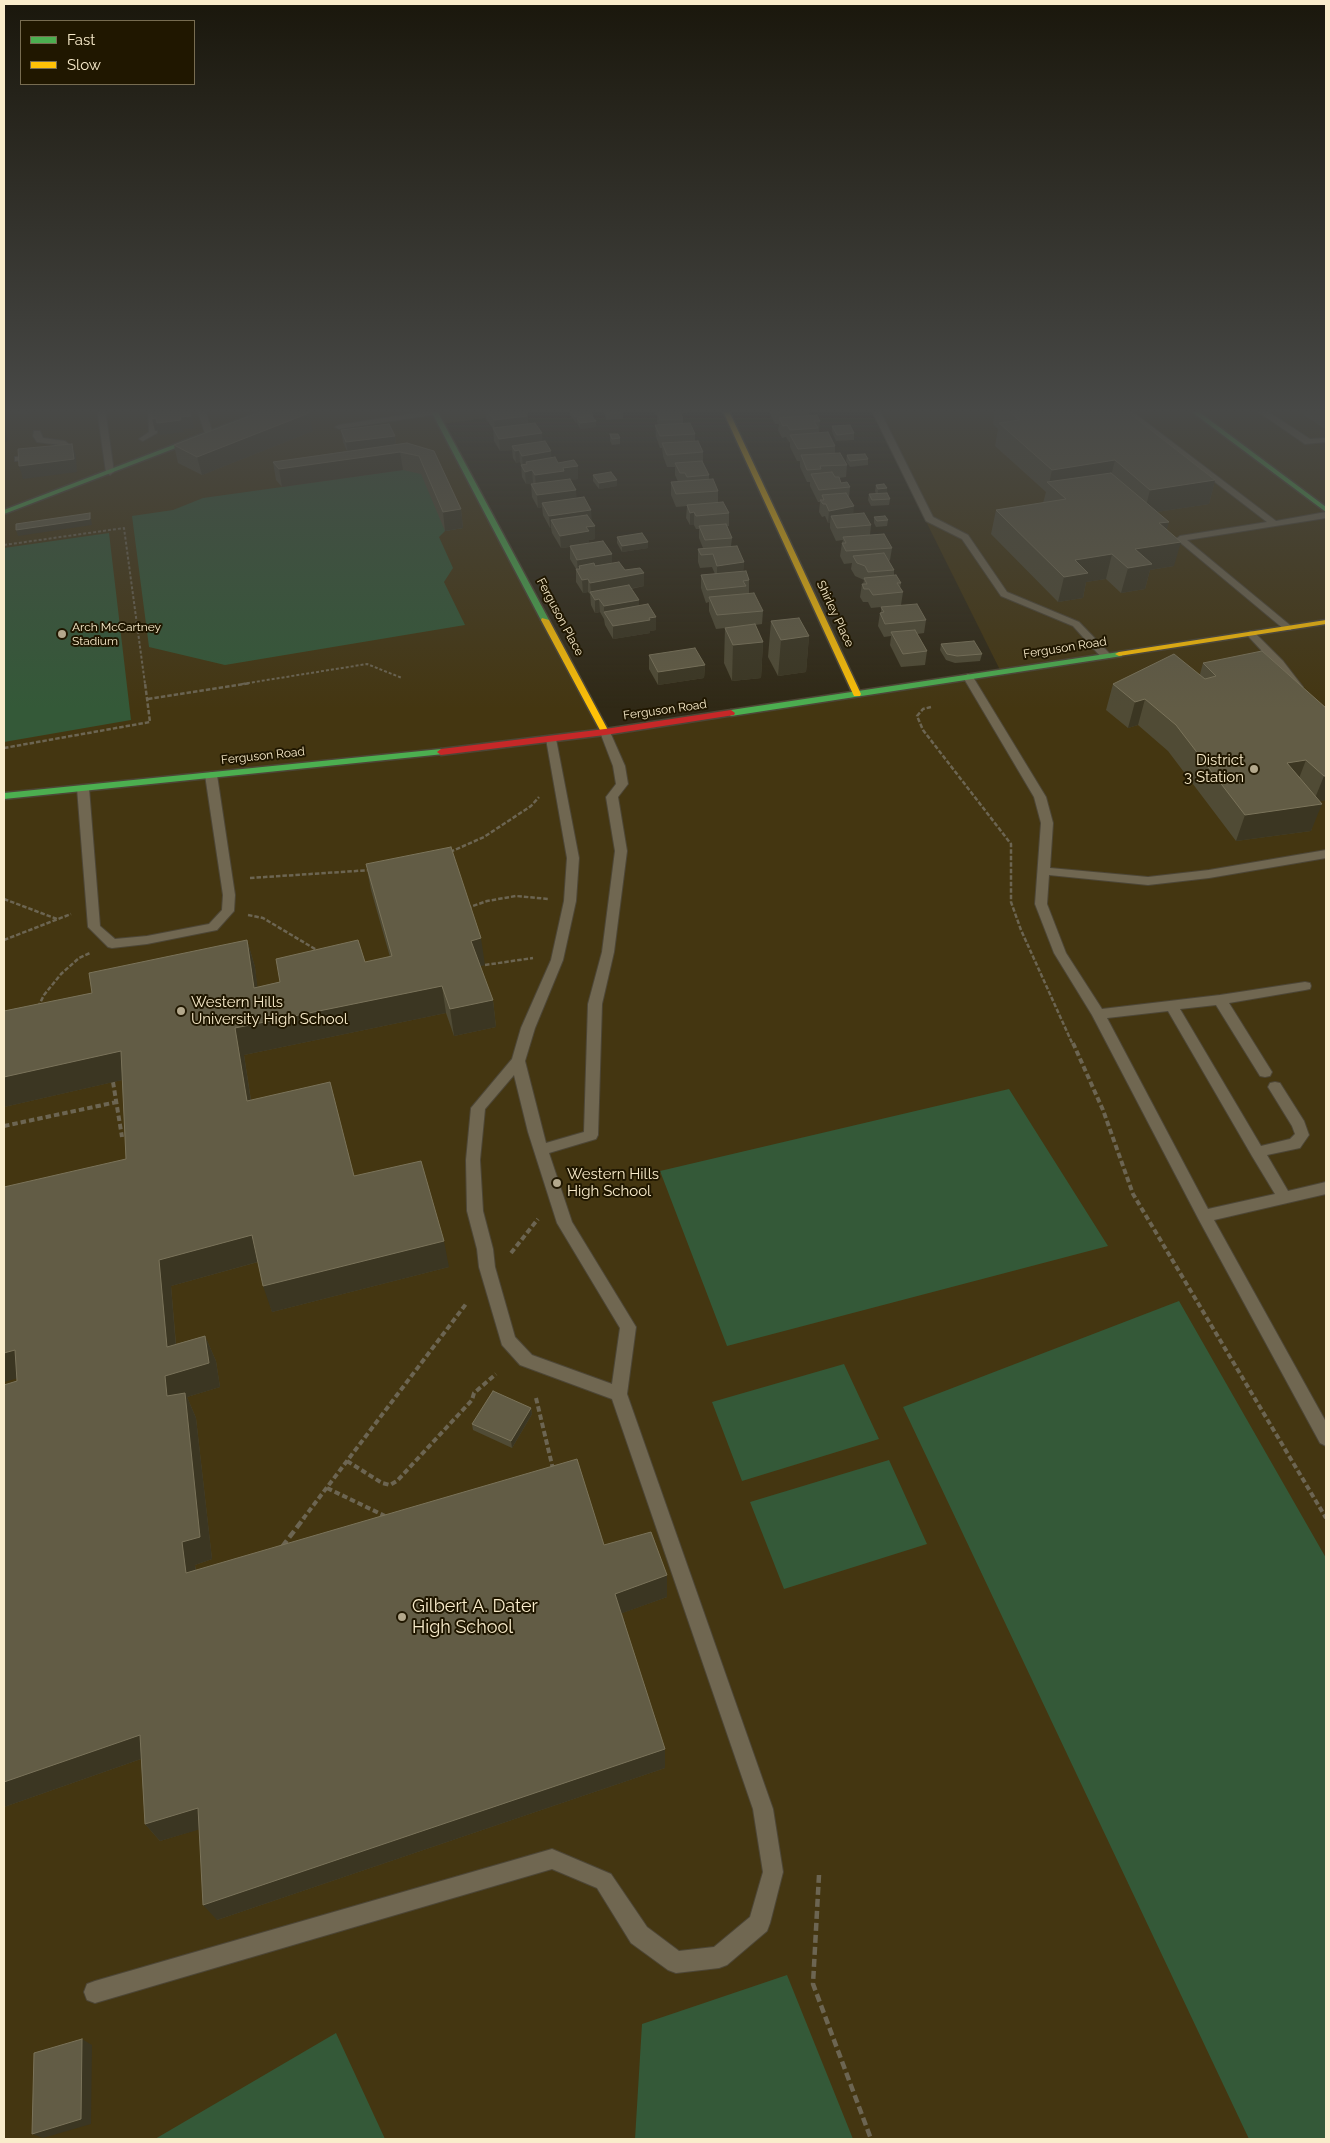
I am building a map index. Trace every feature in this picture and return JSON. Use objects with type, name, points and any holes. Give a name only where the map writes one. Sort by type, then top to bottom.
[{"type":"street","name":"Ferguson Place","points":[[486,509],[605,732]]},
{"type":"street","name":"Shirley Place","points":[[771,509],[857,694]]},
{"type":"street","name":"Ferguson Road","points":[[4,796],[605,732],[1326,622]]},
{"type":"lane","points":[[924,509],[929,519],[965,537],[1004,594],[1076,624],[1106,656]]},
{"type":"lane","points":[[1255,509],[1275,524]]},
{"type":"lane","points":[[1288,628],[1180,539],[1326,515]]},
{"type":"lane","points":[[1251,634],[1279,663],[1308,699]]},
{"type":"lane","points":[[968,677],[1040,797],[1047,823],[1041,904],[1060,953],[1098,1014],[1204,1216],[1326,1438]]},
{"type":"lane","points":[[541,1150],[591,1135],[595,1004],[608,952],[621,851],[612,797],[622,784],[619,766],[605,732]]},
{"type":"lane","points":[[551,739],[573,858],[570,901],[557,960],[528,1028],[518,1061],[478,1108],[472,1160],[475,1211],[487,1267],[508,1340],[526,1360],[619,1394]]},
{"type":"lane","points":[[82,788],[94,927],[112,944],[148,940],[213,927],[228,911],[226,880],[211,775]]},
{"type":"lane","points":[[1044,871],[1148,881],[1208,874],[1326,854]]},
{"type":"lane","points":[[1098,1014],[1220,1000],[1305,986]]},
{"type":"lane","points":[[1220,1000],[1265,1072]]},
{"type":"lane","points":[[1171,1005],[1285,1198]]},
{"type":"lane","points":[[95,1992],[552,1859],[604,1880],[639,1935],[676,1962],[719,1957],[759,1924],[773,1872],[763,1809],[619,1394],[628,1327],[564,1223],[541,1150],[518,1061]]},
{"type":"lane","points":[[1257,1152],[1295,1144],[1302,1135],[1299,1125],[1276,1087]]},
{"type":"lane","points":[[1204,1216],[1326,1188]]},
{"type":"path","points":[[4,545],[124,528],[150,722],[4,748]]},
{"type":"path","points":[[148,699],[367,664],[402,678]]},
{"type":"path","points":[[938,706],[923,709],[917,716],[923,730],[1012,844],[1011,902],[1021,930],[1103,1110],[1133,1194],[1326,1518]]},
{"type":"path","points":[[442,856],[484,837],[531,806],[545,789],[561,786]]},
{"type":"path","points":[[226,880],[379,870]]},
{"type":"path","points":[[466,909],[487,901],[516,896],[570,901]]},
{"type":"path","points":[[4,899],[57,919]]},
{"type":"path","points":[[4,940],[92,905]]},
{"type":"path","points":[[228,911],[263,918],[322,953],[316,958]]},
{"type":"path","points":[[34,1014],[44,995],[61,974],[79,958],[112,944]]},
{"type":"path","points":[[485,965],[538,957],[557,960]]},
{"type":"path","points":[[114,1082],[122,1137]]},
{"type":"path","points":[[4,1126],[117,1102]]},
{"type":"path","points":[[508,1256],[556,1196]]},
{"type":"path","points":[[276,1555],[466,1304]]},
{"type":"path","points":[[347,1461],[382,1483],[390,1485],[397,1481],[466,1407],[472,1400],[474,1393],[496,1374]]},
{"type":"path","points":[[536,1398],[554,1470]]},
{"type":"path","points":[[327,1488],[388,1518]]},
{"type":"path","points":[[819,1875],[813,1984],[871,2139]]},
{"type":"shaded area","name":"Western Hills High School","points":[[4,509],[487,509],[605,732],[1001,672],[920,509],[1326,509],[1326,2139],[4,2139]]},
{"type":"green space","points":[[454,509],[463,528],[445,531],[439,537],[453,568],[444,582],[465,625],[225,665],[149,647],[132,516],[173,510]]},
{"type":"green space","name":"Arch McCartney Stadium","points":[[109,533],[131,720],[4,742],[4,548]]},
{"type":"green space","points":[[1009,1089],[1108,1246],[727,1346],[660,1171]]},
{"type":"green space","points":[[1179,1301],[1326,1558],[1326,2139],[1249,2139],[903,1407]]},
{"type":"green space","points":[[844,1364],[879,1439],[742,1481],[712,1402]]},
{"type":"green space","points":[[889,1460],[927,1544],[784,1589],[750,1502]]},
{"type":"green space","points":[[787,1975],[853,2139],[635,2139],[642,2024]]},
{"type":"green space","points":[[336,2033],[385,2139],[155,2139]]},
{"type":"building","points":[[442,509],[461,509],[443,512]]},
{"type":"building","points":[[545,509],[591,510],[549,516]]},
{"type":"building","points":[[689,509],[727,509],[729,513],[696,516],[694,512],[690,513]]},
{"type":"building","points":[[1154,509],[1169,522],[1159,523],[1181,542],[1135,549],[1152,564],[1128,568],[1112,554],[1075,560],[1088,573],[1064,577],[996,510]]},
{"type":"building","points":[[90,513],[90,519],[16,530],[16,524]]},
{"type":"building","points":[[864,513],[871,525],[837,528],[831,516]]},
{"type":"building","points":[[587,515],[595,526],[586,527],[589,531],[560,536],[551,520]]},
{"type":"building","points":[[885,516],[888,520],[877,521],[874,517]]},
{"type":"building","points":[[726,524],[732,538],[705,540],[699,526]]},
{"type":"building","points":[[642,533],[648,542],[622,546],[617,537]]},
{"type":"building","points":[[884,534],[892,548],[846,551],[842,543],[846,543],[843,537]]},
{"type":"building","points":[[603,541],[612,554],[577,560],[570,546]]},
{"type":"building","points":[[737,546],[744,562],[717,566],[713,554],[701,555],[698,549]]},
{"type":"building","points":[[884,553],[894,570],[868,572],[865,566],[857,563],[853,556]]},
{"type":"building","points":[[619,562],[625,570],[640,568],[644,573],[590,583],[588,579],[582,580],[576,569],[580,569],[579,566],[594,563],[595,566]]},
{"type":"building","points":[[746,571],[749,580],[743,581],[746,586],[707,590],[701,575]]},
{"type":"building","points":[[896,575],[901,583],[897,583],[903,592],[873,595],[869,589],[864,589],[862,584],[867,584],[864,578]]},
{"type":"building","points":[[629,585],[639,600],[604,606],[599,599],[595,600],[590,592]]},
{"type":"building","points":[[754,593],[763,611],[717,615],[709,597]]},
{"type":"building","points":[[648,604],[656,617],[649,618],[650,620],[613,626],[604,612]]},
{"type":"building","points":[[917,604],[926,620],[885,624],[880,613],[884,612],[881,607]]},
{"type":"building","points":[[799,618],[809,636],[781,640],[771,621]]},
{"type":"building","points":[[755,624],[763,642],[733,645],[725,628]]},
{"type":"building","points":[[915,630],[927,651],[903,654],[891,632]]},
{"type":"building","points":[[974,641],[982,654],[957,656],[947,654],[941,644]]},
{"type":"building","points":[[695,648],[705,665],[658,672],[649,655]]},
{"type":"building","name":"District 3 Station","points":[[1262,651],[1326,708],[1326,776],[1306,760],[1287,763],[1322,804],[1245,815],[1176,725],[1145,699],[1135,702],[1113,684],[1174,654],[1205,679],[1216,676],[1203,663]]},
{"type":"building","points":[[451,847],[481,938],[471,941],[493,1000],[450,1009],[442,986],[235,1028],[247,1101],[330,1082],[354,1176],[421,1161],[444,1241],[263,1286],[252,1235],[159,1260],[167,1347],[205,1336],[209,1363],[165,1376],[167,1396],[185,1393],[200,1537],[182,1542],[186,1573],[577,1459],[604,1545],[651,1532],[667,1575],[615,1594],[665,1749],[203,1905],[198,1808],[145,1824],[140,1735],[4,1782],[4,1385],[17,1381],[15,1350],[4,1353],[4,1187],[126,1159],[121,1051],[4,1077],[4,1011],[92,993],[89,973],[247,940],[254,988],[280,982],[276,959],[358,940],[365,962],[392,956],[366,864]]},
{"type":"building","points":[[493,1391],[531,1408],[511,1441],[472,1424]]},
{"type":"building","points":[[82,2039],[81,2119],[32,2134],[34,2053]]},
{"type":"traffic: fast","points":[[4,512],[12,509]]},
{"type":"traffic: fast","points":[[486,509],[545,620]]},
{"type":"traffic: fast","points":[[731,713],[1119,654]]},
{"type":"traffic: fast","points":[[4,796],[441,752]]},
{"type":"traffic: slow","points":[[771,509],[857,694]]},
{"type":"traffic: slow","points":[[545,620],[605,732]]},
{"type":"traffic: slow","points":[[1119,654],[1326,622]]},
{"type":"traffic: jam","points":[[441,752],[605,732],[731,713]]},
{"type":"place","name":"Arch McCartney Stadium","points":[[62,634]]},
{"type":"place","name":"District 3 Station","points":[[1254,769]]},
{"type":"place","name":"Western Hills University High School","points":[[181,1011]]},
{"type":"place","name":"Western Hills High School","points":[[557,1183]]},
{"type":"place","name":"Gilbert A. Dater High School","points":[[402,1617]]}]
